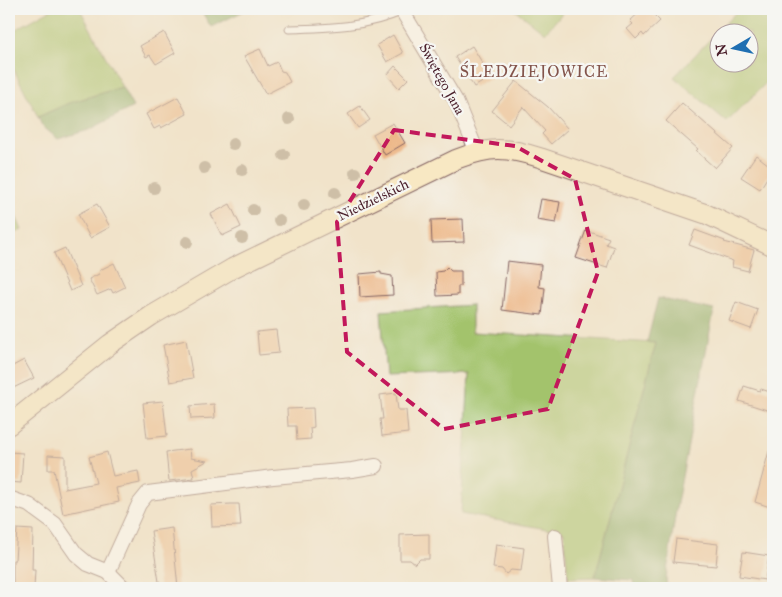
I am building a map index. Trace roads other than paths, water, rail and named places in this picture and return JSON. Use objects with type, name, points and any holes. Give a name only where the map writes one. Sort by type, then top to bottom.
[{"type":"street","name":"Świętego Jana","points":[[402,10],[456,101],[477,152]]},
{"type":"street","name":"Niedzielskich","points":[[9,425],[110,344],[233,268],[449,163],[477,152],[515,150],[541,158],[706,214],[773,246]]},
{"type":"street","points":[[108,572],[139,504],[148,493],[376,466]]},
{"type":"street","points":[[9,498],[29,505],[55,524],[76,554],[88,564],[108,572],[124,588]]},
{"type":"street","points":[[555,536],[560,588]]},
{"type":"lane","points":[[289,29],[335,28],[355,25],[383,19],[402,10]]},
{"type":"district","name":"ŚLEDZIEJOWICE","points":[[534,71]]}]
